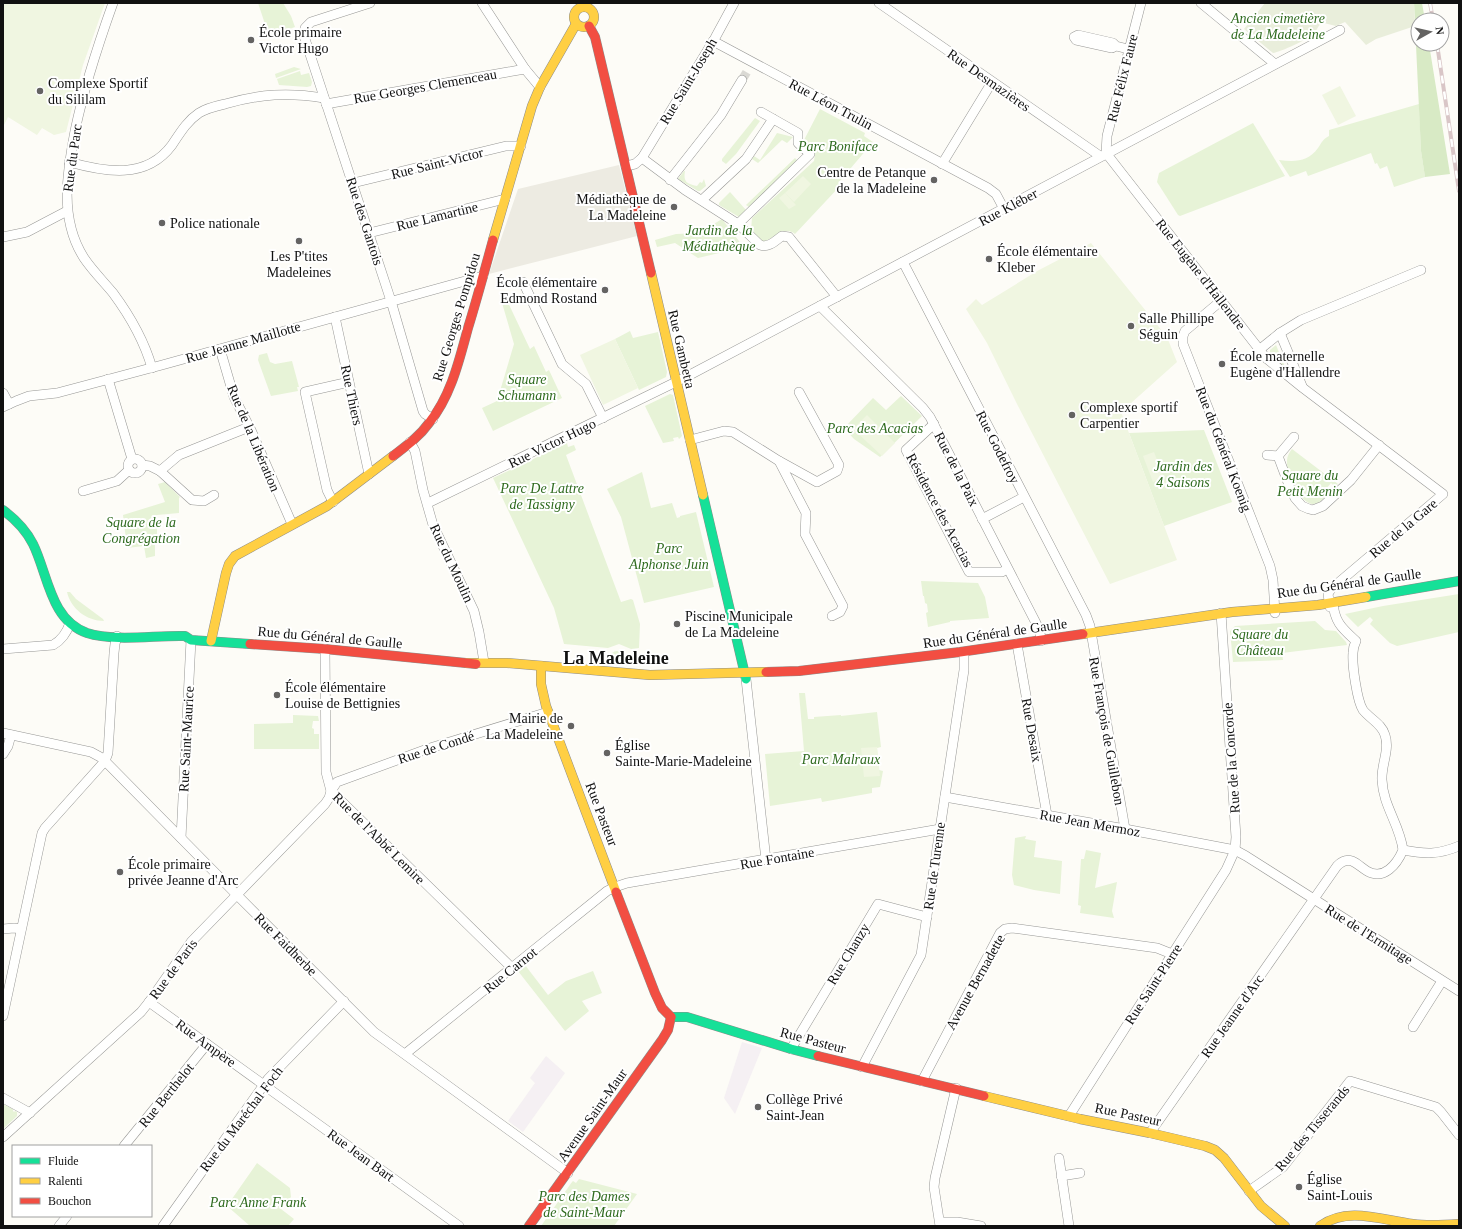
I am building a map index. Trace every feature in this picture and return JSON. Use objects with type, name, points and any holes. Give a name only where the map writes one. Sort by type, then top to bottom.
[{"type":"street","name":"Rue du Parc","points":[[114,3],[92,62],[86,84],[69,162],[67,177],[67,211],[73,234],[83,257],[112,292],[132,320],[143,342],[152,368]]},
{"type":"street","name":"Rue des Gantois","points":[[370,3],[311,22],[305,28],[304,36],[391,301],[423,411],[433,419]]},
{"type":"street","points":[[482,3],[525,69],[540,87]]},
{"type":"street","name":"Rue Saint-Joseph","points":[[642,158],[713,41],[734,3]]},
{"type":"street","name":"Rue Desmazières","points":[[878,3],[992,82],[1103,155]]},
{"type":"street","name":"Rue Félix Faure","points":[[1103,155],[1128,49],[1141,3]]},
{"type":"street","points":[[1200,3],[1275,64]]},
{"type":"street","points":[[583,5],[590,9],[593,14],[593,20],[590,26],[582,27],[576,24],[574,19],[574,13],[583,5]]},
{"type":"street","name":"Rue Georges Pompidou","points":[[211,641],[226,573],[232,559],[238,554],[333,502],[421,433],[433,419],[450,387],[454,376],[532,106],[540,87],[576,24]]},
{"type":"street","name":"Rue Gambetta","points":[[590,26],[595,37],[626,166],[746,676]]},
{"type":"street","name":"Rue Kléber","points":[[676,382],[1340,30]]},
{"type":"street","name":"Rue Léon Trulin","points":[[713,41],[750,66],[992,191],[1004,209]]},
{"type":"street","points":[[1116,46],[1128,49]]},
{"type":"street","name":"Rue Georges Clemenceau","points":[[69,162],[107,170],[140,168],[158,159],[189,122],[199,113],[246,98],[291,94],[325,101],[525,69]]},
{"type":"street","points":[[670,180],[721,115],[742,80]]},
{"type":"street","points":[[942,164],[992,82]]},
{"type":"street","points":[[738,224],[810,154],[798,143],[798,133],[761,112]]},
{"type":"street","points":[[702,200],[746,159],[773,120]]},
{"type":"street","name":"Rue Saint-Victor","points":[[353,183],[506,146],[521,146]]},
{"type":"street","name":"Rue Eugène d'Hallendre","points":[[1103,155],[1222,300],[1259,350],[1270,361],[1303,388],[1443,494]]},
{"type":"street","points":[[626,166],[635,164],[642,158],[670,180],[738,224],[760,245],[768,246],[782,236],[789,237],[837,297]]},
{"type":"street","name":"Rue Lamartine","points":[[369,233],[505,200]]},
{"type":"street","points":[[3,237],[27,232],[67,211]]},
{"type":"street","name":"Rue Godefroy","points":[[903,262],[1086,615],[1091,633]]},
{"type":"street","points":[[1259,350],[1280,333],[1307,317],[1421,270]]},
{"type":"street","name":"Rue Jeanne Maillotte","points":[[6,406],[29,396],[57,393],[152,368],[483,276]]},
{"type":"street","points":[[523,282],[562,364],[586,384],[603,418]]},
{"type":"street","name":"Rue du Général Koenig","points":[[1222,300],[1188,328],[1183,336],[1185,348],[1272,572],[1275,612]]},
{"type":"street","name":"Rue de la Paix","points":[[820,306],[924,408],[934,424],[1036,623],[1041,640]]},
{"type":"street","name":"Rue Thiers","points":[[335,316],[369,474]]},
{"type":"street","points":[[1280,333],[1303,388]]},
{"type":"street","name":"Rue de la Libération","points":[[220,349],[233,392],[292,524]]},
{"type":"street","points":[[108,379],[132,459]]},
{"type":"street","points":[[333,502],[327,490],[305,392],[349,382]]},
{"type":"street","name":"Rue Victor Hugo","points":[[428,503],[676,382]]},
{"type":"street","points":[[690,440],[724,431],[733,432],[779,461],[817,482],[837,471],[839,465],[799,392]]},
{"type":"street","points":[[3,393],[6,406]]},
{"type":"street","name":"Résidence des Acacias","points":[[934,424],[906,450],[969,572],[1002,572],[1007,568]]},
{"type":"street","points":[[160,471],[179,454],[249,427]]},
{"type":"street","points":[[1278,456],[1294,437]]},
{"type":"street","name":"Rue du Moulin","points":[[410,442],[415,451],[423,490],[428,503],[433,525],[474,611],[484,662]]},
{"type":"street","points":[[1278,456],[1295,498],[1302,506],[1313,510],[1323,506],[1351,480],[1379,445]]},
{"type":"street","points":[[1267,455],[1278,456]]},
{"type":"street","points":[[132,459],[139,459],[142,465],[141,470],[137,473],[132,473],[129,470],[128,463],[132,459]]},
{"type":"street","points":[[779,461],[806,513],[805,534],[843,606],[840,612],[832,616]]},
{"type":"street","points":[[142,465],[150,466],[160,471],[192,500],[204,501],[214,495]]},
{"type":"street","points":[[83,491],[117,481],[129,470]]},
{"type":"street","name":"Rue de la Gare","points":[[1331,605],[1329,592],[1443,494]]},
{"type":"street","points":[[982,518],[1024,497]]},
{"type":"street","name":"Rue du Général de Gaulle","points":[[3,510],[16,521],[32,542],[58,607],[76,637],[84,640],[97,643],[116,640],[185,643],[191,640],[211,641],[325,649],[541,670],[650,675],[746,676],[964,652],[1195,618],[1275,612],[1402,598],[1459,587]]},
{"type":"street","name":"Rue du Général de Gaulle","points":[[3,521],[13,529],[24,544],[51,611],[58,622],[69,627]]},
{"type":"street","points":[[1344,578],[1341,582],[1340,591],[1342,596],[1348,599]]},
{"type":"street","name":"Rue du Général de Gaulle","points":[[1331,605],[1348,599],[1459,581]]},
{"type":"street","points":[[1331,605],[1338,623],[1356,642],[1353,655],[1358,696],[1361,707],[1368,716],[1381,727],[1385,734],[1387,748],[1382,774],[1383,793],[1386,805],[1398,832],[1403,850],[1431,854],[1444,852],[1459,846]]},
{"type":"street","name":"Rue de la Concorde","points":[[1221,615],[1236,837],[1235,850]]},
{"type":"street","points":[[3,649],[53,645],[69,627]]},
{"type":"street","name":"Rue François de Guillebon","points":[[1091,633],[1124,829]]},
{"type":"street","points":[[3,1016],[40,839],[43,831],[105,761],[109,749],[116,640]]},
{"type":"street","name":"Rue Saint-Maurice","points":[[181,838],[191,640]]},
{"type":"street","name":"Rue Desaix","points":[[1017,644],[1047,815]]},
{"type":"street","name":"Rue de l'Abbé Lemire","points":[[325,649],[326,772],[331,791],[512,968]]},
{"type":"street","name":"Rue de Turenne","points":[[862,1067],[920,960],[965,668],[964,652]]},
{"type":"street","name":"Rue du Général de Gaulle","points":[[467,663],[484,662],[621,682]]},
{"type":"street","name":"Rue Pasteur","points":[[541,670],[541,693],[548,712],[655,993],[662,1008],[671,1018],[680,1016],[689,1018],[791,1049],[862,1067],[956,1088],[1069,1116],[1205,1146],[1215,1150],[1230,1165],[1261,1206],[1285,1226]]},
{"type":"street","points":[[746,676],[766,860]]},
{"type":"street","name":"Rue du Général de Gaulle","points":[[716,683],[746,676]]},
{"type":"street","name":"Rue de Condé","points":[[331,791],[337,782],[392,761],[548,712]]},
{"type":"street","points":[[3,754],[8,746],[7,734]]},
{"type":"street","name":"Rue Faidherbe","points":[[7,734],[92,752],[99,755],[374,1032],[568,1173]]},
{"type":"street","name":"Rue de Paris","points":[[3,1137],[136,1016],[149,1002],[190,942],[325,804],[331,791]]},
{"type":"street","name":"Rue Jean Mermoz","points":[[945,797],[1235,850]]},
{"type":"street","name":"Rue Fontaine","points":[[615,887],[940,829]]},
{"type":"street","name":"Rue de l'Ermitage","points":[[1235,850],[1459,991]]},
{"type":"street","name":"Rue Saint-Pierre","points":[[1069,1116],[1229,865],[1235,850]]},
{"type":"street","name":"Rue Jeanne d'Arc","points":[[1150,1133],[1338,866],[1343,861],[1351,861],[1368,872],[1382,873],[1394,866],[1403,850]]},
{"type":"street","name":"Rue Carnot","points":[[405,1054],[605,893],[615,887]]},
{"type":"street","name":"Rue Chanzy","points":[[791,1049],[878,904],[927,917]]},
{"type":"street","name":"Avenue Bernadette","points":[[922,1081],[996,940],[1000,933],[1005,929],[1012,928],[1157,948],[1172,954]]},
{"type":"street","points":[[3,929],[21,929]]},
{"type":"street","points":[[1412,1027],[1442,980]]},
{"type":"street","name":"Rue Ampère","points":[[149,1002],[263,1085]]},
{"type":"street","name":"Rue du Maréchal Foch","points":[[163,1226],[273,1072],[344,1002]]},
{"type":"street","name":"Avenue Saint-Maur","points":[[529,1226],[662,1040],[668,1030],[671,1018]]},
{"type":"street","name":"Rue Berthelot","points":[[125,1145],[207,1044]]},
{"type":"street","name":"Rue des Tisserands","points":[[1249,1191],[1283,1167],[1350,1081],[1436,1106],[1459,1135]]},
{"type":"street","name":"Rue Jean Bart","points":[[263,1085],[459,1226]]},
{"type":"street","points":[[956,1088],[935,1178],[934,1187],[940,1224],[957,1222],[981,1226]]},
{"type":"street","points":[[3,1098],[30,1113]]},
{"type":"street","points":[[1059,1158],[1069,1226]]},
{"type":"street","points":[[1061,1176],[1080,1173]]},
{"type":"street","points":[[1320,1226],[1332,1218],[1346,1215],[1413,1225],[1459,1224]]},
{"type":"street","points":[[59,1226],[66,1217]]},
{"type":"shaded area","points":[[619,165],[637,236],[489,274],[518,189]]},
{"type":"shaded area","points":[[742,1042],[762,1048],[735,1114],[724,1098]]},
{"type":"shaded area","points":[[546,1056],[565,1073],[523,1132],[508,1121],[535,1083],[530,1078]]},
{"type":"shaded area","points":[[592,1190],[596,1190],[598,1194],[596,1198],[592,1198],[590,1196],[590,1192]]},
{"type":"green space","name":"Complexe Sportif du Sililam","points":[[3,3],[105,3],[83,65],[66,132],[54,135],[42,128],[37,135],[8,117],[3,127]]},
{"type":"green space","points":[[258,3],[283,3],[291,16],[295,27],[269,36]]},
{"type":"green space","name":"Ancien cimetière de La Madeleine","points":[[1265,3],[1414,3],[1414,12],[1410,12],[1410,28],[1376,39],[1366,45],[1345,22],[1336,26],[1324,23],[1319,26],[1311,36],[1288,48],[1273,53],[1244,29]]},
{"type":"green space","points":[[1414,3],[1422,3],[1424,12],[1414,12]]},
{"type":"green space","points":[[1416,52],[1430,52],[1450,174],[1425,177],[1421,151]]},
{"type":"green space","points":[[294,67],[301,69],[276,78],[275,74]]},
{"type":"green space","points":[[300,71],[301,75],[309,73],[312,82],[311,86],[279,85],[277,79]]},
{"type":"green space","points":[[1340,86],[1356,116],[1338,125],[1322,95]]},
{"type":"green space","points":[[1419,104],[1421,151],[1425,177],[1394,187],[1387,166],[1380,169],[1377,163],[1375,164],[1371,153],[1308,176],[1306,171],[1290,177],[1279,160],[1296,161],[1310,156],[1329,136],[1329,130]]},
{"type":"green space","name":"Parc Boniface","points":[[820,109],[865,133],[864,136],[873,142],[839,182],[841,185],[795,234],[787,231],[783,232],[763,242],[751,230],[752,218],[814,161],[815,155],[803,142]]},
{"type":"green space","points":[[755,118],[760,121],[736,154],[726,164],[722,161],[722,159]]},
{"type":"green space","points":[[1253,123],[1285,176],[1180,216],[1178,215],[1157,182],[1159,173]]},
{"type":"green space","points":[[777,133],[793,137],[787,143],[782,140],[758,163],[752,159],[754,156],[760,160]]},
{"type":"green space","points":[[795,158],[798,161],[749,207],[746,205]]},
{"type":"green space","points":[[684,171],[686,182],[697,186],[700,182],[702,183],[704,179],[706,186],[698,191],[678,179]]},
{"type":"green space","points":[[803,176],[811,184],[794,202],[785,193]]},
{"type":"green space","points":[[730,192],[746,210],[739,217],[719,205],[719,203]]},
{"type":"green space","points":[[785,193],[796,205],[789,209],[779,198]]},
{"type":"green space","name":"Jardin de la Médiathèque","points":[[722,219],[742,245],[732,250],[698,258],[675,243],[657,247],[655,240],[676,234],[699,233]]},
{"type":"green space","name":"Complexe sportif Carpentier","points":[[1091,243],[1167,337],[1177,362],[1121,412],[1177,560],[1110,584],[987,343],[966,309],[976,299],[982,305],[1039,270]]},
{"type":"green space","name":"Square Schumann","points":[[504,294],[530,349],[534,346],[546,372],[549,370],[562,398],[493,431],[482,408],[497,401],[514,344],[500,296]]},
{"type":"green space","points":[[630,331],[633,338],[658,332],[667,372],[666,377],[639,390],[615,339]]},
{"type":"green space","points":[[615,339],[638,388],[603,405],[580,355]]},
{"type":"green space","points":[[1276,345],[1285,367],[1270,353],[1270,350]]},
{"type":"green space","points":[[267,353],[270,362],[275,364],[292,361],[299,387],[297,387],[298,391],[271,396],[258,360],[259,355]]},
{"type":"green space","points":[[670,394],[673,395],[682,436],[679,439],[678,437],[673,438],[674,441],[663,443],[645,406]]},
{"type":"green space","name":"Parc des Acacias","points":[[901,396],[922,416],[880,457],[854,439],[844,428],[873,398],[886,410]]},
{"type":"green space","points":[[867,415],[895,443],[882,456],[853,429]]},
{"type":"green space","name":"Jardin des 4 Saisons","points":[[1204,430],[1232,502],[1164,526],[1129,433]]},
{"type":"green space","name":"Parc De Lattre de Tassigny","points":[[567,443],[568,447],[574,445],[576,450],[566,455],[621,602],[631,599],[633,600],[640,624],[639,648],[631,649],[619,644],[608,648],[564,644],[554,608],[493,478]]},
{"type":"green space","name":"Square du Petit Menin","points":[[1292,449],[1338,484],[1335,487],[1331,483],[1325,490],[1328,494],[1317,503],[1308,503],[1303,499],[1291,479],[1287,466],[1287,458]]},
{"type":"green space","points":[[1154,452],[1164,478],[1153,482],[1143,456]]},
{"type":"green space","name":"Parc Alphonse Juin","points":[[642,472],[651,508],[672,503],[677,518],[696,512],[714,587],[644,603],[621,517],[607,489]]},
{"type":"green space","name":"Square de la Congrégation","points":[[165,482],[180,497],[179,513],[157,515],[155,556],[146,558],[144,546],[127,548],[123,515],[165,502],[158,484]]},
{"type":"green space","points":[[921,581],[978,583],[985,597],[989,618],[950,621],[928,627],[926,613],[928,612],[927,604],[925,603],[923,596]]},
{"type":"green space","points":[[67,592],[70,592],[76,599],[104,621],[92,619],[81,613],[72,604]]},
{"type":"green space","points":[[1459,594],[1459,632],[1397,646],[1390,643],[1370,624],[1373,620],[1370,617],[1358,627],[1345,614],[1383,606]]},
{"type":"green space","name":"Square du Château","points":[[1315,621],[1325,630],[1336,631],[1347,645],[1282,653],[1283,660],[1233,662],[1230,631],[1235,626]]},
{"type":"green space","points":[[617,651],[622,653],[624,658],[622,663],[617,665],[612,663],[610,658],[612,653]]},
{"type":"green space","name":"Parc Malraux","points":[[799,693],[805,693],[808,719],[814,719],[814,717],[877,712],[881,747],[877,748],[879,770],[883,771],[880,787],[872,788],[872,793],[822,802],[821,798],[770,806],[765,754],[804,751]]},
{"type":"green space","points":[[293,715],[318,716],[319,721],[313,721],[312,728],[314,729],[314,734],[319,734],[319,749],[254,749],[254,724],[293,723]]},
{"type":"green space","points":[[877,747],[880,776],[864,777],[861,748]]},
{"type":"green space","points":[[1026,836],[1025,839],[1036,841],[1034,857],[1062,861],[1060,894],[1014,885],[1012,875],[1015,838]]},
{"type":"green space","points":[[1086,850],[1101,853],[1095,888],[1117,882],[1112,911],[1114,918],[1080,913],[1081,906],[1078,905],[1081,859],[1084,859]]},
{"type":"green space","points":[[525,965],[548,995],[566,981],[593,971],[602,993],[582,1001],[589,1011],[565,1031],[518,971]]},
{"type":"green space","points":[[3,1104],[13,1109],[14,1112],[17,1112],[17,1116],[3,1129]]},
{"type":"green space","name":"Parc Anne Frank","points":[[257,1163],[290,1188],[291,1197],[281,1209],[294,1219],[288,1226],[250,1226],[227,1206]]},
{"type":"green space","name":"Parc des Dames de Saint-Maur","points":[[579,1179],[637,1194],[614,1226],[541,1226],[572,1182],[573,1181],[576,1183]]},
{"type":"tunnel","points":[[742,80],[748,70]]},
{"type":"railway","points":[[1430,3],[1432,12]]},
{"type":"railway","points":[[1438,52],[1459,191]]},
{"type":"traffic: fast","points":[[703,495],[746,679]]},
{"type":"traffic: fast","points":[[3,510],[12,517],[27,534],[33,544],[58,607],[65,618],[75,627],[87,633],[98,636],[123,638],[185,636],[191,640],[250,644]]},
{"type":"traffic: fast","points":[[1366,597],[1459,581]]},
{"type":"traffic: fast","points":[[671,1017],[687,1017],[818,1056]]},
{"type":"traffic: slow","points":[[584,7],[591,10],[594,17],[591,24],[584,27],[577,24],[574,17],[577,10],[584,7]]},
{"type":"traffic: slow","points":[[493,240],[532,106],[540,87],[576,24]]},
{"type":"traffic: slow","points":[[651,273],[703,495]]},
{"type":"traffic: slow","points":[[211,641],[226,573],[229,564],[235,556],[327,506],[393,456]]},
{"type":"traffic: slow","points":[[1083,634],[1232,612],[1318,605],[1366,597]]},
{"type":"traffic: slow","points":[[467,663],[507,663],[650,675],[766,672]]},
{"type":"traffic: slow","points":[[541,666],[541,684],[546,706],[616,892]]},
{"type":"traffic: slow","points":[[984,1096],[1080,1119],[1150,1133],[1205,1146],[1215,1150],[1224,1158],[1261,1206],[1285,1226]]},
{"type":"traffic: slow","points":[[1320,1226],[1331,1220],[1353,1216],[1365,1216],[1419,1225],[1459,1224]]},
{"type":"traffic: jam","points":[[589,26],[595,37],[651,273]]},
{"type":"traffic: jam","points":[[393,456],[421,433],[437,413],[449,390],[493,240]]},
{"type":"traffic: jam","points":[[766,672],[799,671],[960,652],[1083,634]]},
{"type":"traffic: jam","points":[[250,644],[325,649],[476,664]]},
{"type":"traffic: jam","points":[[616,892],[655,993],[662,1008],[671,1017]]},
{"type":"traffic: jam","points":[[529,1226],[662,1040],[668,1030],[671,1017]]},
{"type":"traffic: jam","points":[[818,1056],[984,1096]]},
{"type":"place","name":"École primaire Victor Hugo","points":[[251,40]]},
{"type":"place","name":"Complexe Sportif du Sililam","points":[[40,91]]},
{"type":"place","name":"Centre de Petanque de la Madeleine","points":[[934,180]]},
{"type":"place","name":"Médiathèque de La Madeleine","points":[[674,207]]},
{"type":"place","name":"Police nationale","points":[[162,223]]},
{"type":"place","name":"Les P'tites Madeleines","points":[[299,241]]},
{"type":"place","name":"École élémentaire Kleber","points":[[989,259]]},
{"type":"place","name":"École élémentaire Edmond Rostand","points":[[605,290]]},
{"type":"place","name":"Salle Phillipe Séguin","points":[[1131,326]]},
{"type":"place","name":"École maternelle Eugène d'Hallendre","points":[[1222,364]]},
{"type":"place","name":"Complexe sportif Carpentier","points":[[1072,415]]},
{"type":"place","name":"Piscine Municipale de La Madeleine","points":[[677,624]]},
{"type":"place","name":"École élémentaire Louise de Bettignies","points":[[277,695]]},
{"type":"place","name":"Mairie de La Madeleine","points":[[571,726]]},
{"type":"place","name":"Église Sainte-Marie-Madeleine","points":[[607,753]]},
{"type":"place","name":"École primaire privée Jeanne d'Arc","points":[[120,872]]},
{"type":"place","name":"Collège Privé Saint-Jean","points":[[758,1107]]},
{"type":"place","name":"Église Saint-Louis","points":[[1299,1187]]},
{"type":"district","name":"La Madeleine","points":[[616,658]]}]
